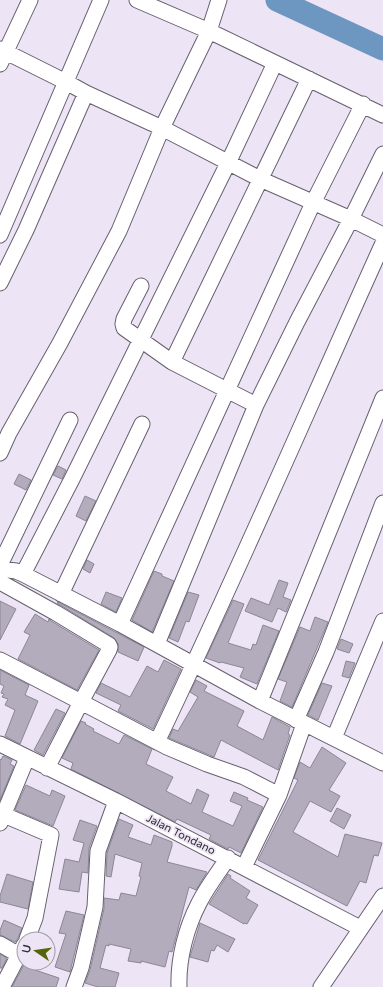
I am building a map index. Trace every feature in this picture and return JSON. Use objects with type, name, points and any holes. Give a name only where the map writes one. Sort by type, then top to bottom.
[{"type":"street","points":[[30,0],[2,55],[66,82],[229,161],[260,179],[351,219],[383,235]]},
{"type":"street","points":[[0,234],[101,0]]},
{"type":"street","points":[[137,0],[210,27],[275,63],[363,104],[383,115]]},
{"type":"street","points":[[0,453],[119,231],[162,128],[210,27],[219,0]]},
{"type":"street","points":[[23,574],[72,479],[229,161],[275,63]]},
{"type":"street","points":[[172,362],[309,79]]},
{"type":"street","points":[[0,283],[26,230],[86,93]]},
{"type":"street","points":[[120,624],[313,203],[363,104]]},
{"type":"street","points":[[157,644],[256,405],[383,154]]},
{"type":"street","points":[[157,742],[194,665],[383,243]]},
{"type":"street","points":[[141,286],[124,319],[124,328],[172,362],[228,389],[256,405]]},
{"type":"street","points":[[260,702],[383,398]]},
{"type":"street","points":[[0,565],[70,420]]},
{"type":"street","points":[[61,594],[142,424]]},
{"type":"street","points":[[244,867],[279,795],[300,722],[383,503]]},
{"type":"street","points":[[0,569],[23,574],[120,624],[260,702],[383,763]]},
{"type":"street","points":[[0,582],[56,613],[110,647],[47,768]]},
{"type":"street","points":[[334,738],[383,621]]},
{"type":"street","points":[[0,660],[157,742],[207,764],[244,777],[279,795]]},
{"type":"street","name":"Jalan Tondano","points":[[0,744],[228,858],[360,928]]},
{"type":"street","points":[[27,758],[2,819],[51,835],[35,918],[30,931]]},
{"type":"street","points":[[74,987],[81,968],[95,907],[98,851],[116,801]]},
{"type":"street","points":[[179,987],[179,973],[182,957],[186,937],[192,919],[199,903],[228,858]]},
{"type":"street","points":[[321,987],[383,896]]},
{"type":"street","points":[[0,944],[16,949]]},
{"type":"street","points":[[2,987],[16,960]]},
{"type":"building","points":[[58,466],[66,470],[62,479],[53,475]]},
{"type":"building","points":[[19,474],[31,480],[26,490],[14,484]]},
{"type":"building","points":[[85,496],[96,501],[86,521],[76,516]]},
{"type":"building","points":[[87,560],[94,564],[90,573],[83,569]]},
{"type":"building","points":[[154,571],[174,581],[152,632],[132,620]]},
{"type":"building","points":[[279,580],[288,583],[283,597],[291,600],[286,612],[278,608],[272,622],[245,611],[251,598],[269,605]]},
{"type":"building","points":[[106,592],[122,598],[116,612],[101,604]]},
{"type":"building","points":[[188,592],[199,595],[189,622],[186,621],[178,642],[169,638]]},
{"type":"building","points":[[233,600],[244,604],[228,643],[251,650],[253,644],[256,645],[263,625],[279,631],[257,684],[240,677],[244,668],[220,663],[206,658]]},
{"type":"building","points":[[0,601],[16,609],[0,640]]},
{"type":"building","points":[[58,602],[144,647],[138,661],[118,652],[118,644],[114,638],[57,603]]},
{"type":"building","points":[[35,614],[48,622],[49,619],[99,650],[77,690],[18,659],[30,635],[24,632]]},
{"type":"building","points":[[315,617],[328,622],[292,707],[280,701],[287,682],[278,679],[300,627],[310,631]]},
{"type":"building","points":[[341,639],[353,644],[349,653],[337,649]]},
{"type":"building","points":[[164,660],[181,669],[153,729],[118,711],[121,705],[96,693],[101,683],[130,697],[147,666],[158,672]]},
{"type":"building","points":[[346,661],[355,663],[349,678],[342,676]]},
{"type":"building","points":[[0,670],[29,685],[25,695],[38,701],[20,744],[5,736],[15,710],[5,705],[8,699],[2,697],[4,694],[1,693],[4,686],[0,684]]},
{"type":"building","points":[[196,680],[207,686],[204,691],[244,711],[237,726],[263,740],[272,717],[290,727],[288,734],[290,735],[278,770],[221,740],[214,757],[169,738],[173,729],[178,731],[198,697],[190,692]]},
{"type":"building","points":[[322,683],[332,686],[318,720],[308,715]]},
{"type":"building","points":[[56,709],[65,713],[43,755],[34,750]]},
{"type":"building","points":[[81,721],[94,729],[93,731],[119,744],[124,735],[152,749],[146,764],[173,777],[166,791],[191,804],[197,789],[209,795],[202,812],[233,826],[242,806],[230,801],[234,792],[263,807],[241,853],[229,847],[228,849],[209,839],[211,835],[177,819],[175,822],[71,769],[73,763],[62,758]]},
{"type":"building","points":[[322,747],[346,763],[329,790],[340,796],[331,812],[310,801],[293,832],[338,857],[345,834],[382,843],[378,856],[374,855],[366,883],[360,881],[347,906],[258,860],[298,780],[294,778],[300,762],[310,768]]},
{"type":"building","points":[[3,756],[12,760],[10,764],[14,766],[0,800],[0,759],[1,760]]},
{"type":"building","points":[[26,785],[50,796],[52,790],[65,796],[53,826],[15,810]]},
{"type":"building","points":[[337,808],[351,815],[344,829],[330,821]]},
{"type":"building","points":[[119,819],[133,825],[128,837],[151,845],[154,835],[172,842],[167,862],[207,872],[196,890],[189,887],[172,952],[169,951],[165,967],[141,961],[141,963],[128,961],[131,949],[109,944],[109,946],[106,945],[100,968],[119,973],[115,987],[98,987],[85,983],[90,970],[104,909],[104,898],[119,900],[121,893],[136,896],[141,877],[139,876],[142,863],[115,854],[111,877],[106,876],[107,853]]},
{"type":"building","points":[[80,820],[97,826],[89,848],[88,873],[82,872],[79,892],[59,889],[65,859],[79,862],[84,843],[73,840]]},
{"type":"building","points":[[7,874],[33,882],[28,909],[0,902],[0,896]]},
{"type":"building","points":[[228,874],[231,876],[230,878],[250,891],[246,898],[258,905],[247,924],[244,924],[209,904]]},
{"type":"building","points":[[66,911],[84,915],[70,972],[56,967],[66,934],[59,933]]},
{"type":"building","points":[[4,920],[22,928],[21,931],[16,931],[15,942],[0,935],[0,930]]},
{"type":"building","points":[[200,923],[235,939],[228,952],[217,945],[214,951],[211,950],[208,962],[190,957]]},
{"type":"building","points":[[0,954],[7,958],[2,968],[0,968]]},
{"type":"building","points":[[21,971],[38,971],[59,978],[56,987],[12,987]]},
{"type":"waterway","points":[[277,0],[383,49]]}]
